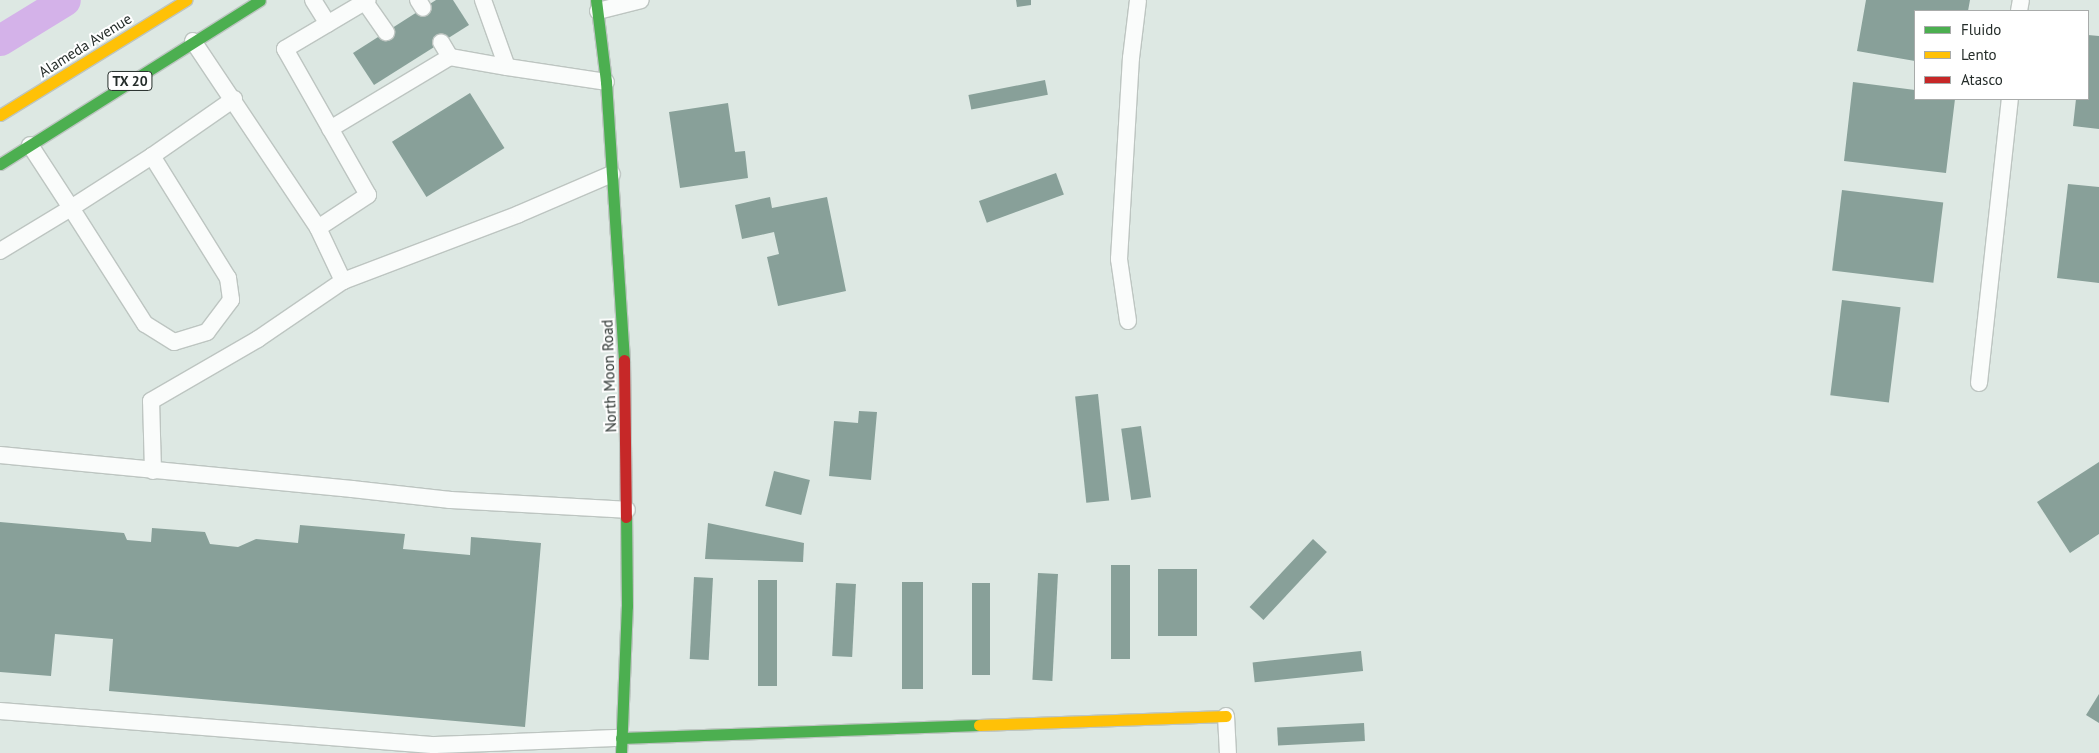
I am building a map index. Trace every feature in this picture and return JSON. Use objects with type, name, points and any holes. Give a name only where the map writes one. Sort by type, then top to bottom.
[{"type":"street","name":"Alameda Avenue","points":[[0,115],[186,0]]},
{"type":"street","name":"TX 20","points":[[0,164],[260,0]]},
{"type":"street","name":"North Moon Road","points":[[597,5],[606,82],[623,325],[627,606],[621,745]]},
{"type":"street","points":[[621,745],[1226,716]]},
{"type":"lane","points":[[314,0],[328,24]]},
{"type":"lane","points":[[483,0],[507,67]]},
{"type":"lane","points":[[597,5],[641,0]]},
{"type":"lane","points":[[1128,321],[1119,259],[1132,58],[1138,0]]},
{"type":"lane","points":[[318,228],[368,195],[285,49],[366,1],[386,32]]},
{"type":"lane","points":[[193,41],[234,99],[318,228],[342,281]]},
{"type":"lane","points":[[442,42],[450,57]]},
{"type":"lane","points":[[330,129],[410,71],[450,57],[606,82]]},
{"type":"lane","points":[[0,251],[152,156],[234,99]]},
{"type":"lane","points":[[1979,383],[2010,100]]},
{"type":"lane","points":[[30,145],[145,324],[174,342],[207,332],[231,300],[228,278],[152,156]]},
{"type":"lane","points":[[153,471],[151,401],[258,339],[342,281],[519,214],[612,174]]},
{"type":"lane","points":[[0,455],[450,500],[627,510]]},
{"type":"lane","points":[[0,711],[435,745],[621,745]]},
{"type":"lane","points":[[1226,716],[1228,753]]},
{"type":"building","points":[[436,0],[453,0],[469,25],[374,85],[353,53]]},
{"type":"building","points":[[1016,0],[1031,0],[1031,5],[1017,7]]},
{"type":"building","points":[[1866,0],[1970,0],[1968,10],[1914,10],[1914,61],[1857,51]]},
{"type":"building","points":[[2089,35],[2099,36],[2099,129],[2073,126],[2076,100],[2089,100]]},
{"type":"building","points":[[1045,80],[1048,95],[971,110],[968,95]]},
{"type":"building","points":[[1853,82],[1914,90],[1914,100],[1955,100],[1946,173],[1844,161]]},
{"type":"building","points":[[470,93],[504,148],[426,197],[392,142]]},
{"type":"building","points":[[728,103],[735,152],[745,151],[748,178],[680,188],[669,112]]},
{"type":"building","points":[[1056,173],[1064,195],[987,223],[979,201]]},
{"type":"building","points":[[2068,184],[2099,187],[2099,283],[2057,278]]},
{"type":"building","points":[[1842,190],[1943,202],[1933,283],[1832,270]]},
{"type":"building","points":[[770,197],[772,208],[827,197],[846,291],[778,306],[767,257],[779,254],[774,232],[742,239],[735,205]]},
{"type":"building","points":[[1842,300],[1901,307],[1889,402],[1830,395]]},
{"type":"building","points":[[1098,394],[1109,500],[1086,503],[1075,396]]},
{"type":"building","points":[[859,411],[877,412],[871,480],[829,476],[834,421],[858,423]]},
{"type":"building","points":[[1141,426],[1151,497],[1131,500],[1121,429]]},
{"type":"building","points":[[2099,462],[2099,534],[2070,553],[2037,502]]},
{"type":"building","points":[[774,471],[810,480],[801,515],[765,506]]},
{"type":"building","points":[[0,522],[124,533],[127,540],[151,542],[152,528],[205,532],[210,544],[238,547],[256,539],[298,543],[300,525],[405,534],[403,549],[470,555],[471,537],[541,543],[525,727],[109,691],[113,639],[55,634],[51,676],[0,672]]},
{"type":"building","points":[[708,523],[804,543],[803,562],[705,559]]},
{"type":"building","points":[[1313,539],[1327,552],[1263,620],[1250,607]]},
{"type":"building","points":[[1111,565],[1130,565],[1130,659],[1111,659]]},
{"type":"building","points":[[1158,569],[1197,569],[1197,636],[1158,636]]},
{"type":"building","points":[[1038,573],[1058,574],[1052,681],[1032,680]]},
{"type":"building","points":[[694,577],[713,578],[709,660],[690,659]]},
{"type":"building","points":[[758,580],[777,580],[777,686],[758,686]]},
{"type":"building","points":[[902,582],[923,582],[923,689],[902,689]]},
{"type":"building","points":[[836,583],[856,584],[852,657],[832,656]]},
{"type":"building","points":[[972,583],[990,583],[990,675],[972,675]]},
{"type":"building","points":[[1361,651],[1363,671],[1255,682],[1253,662]]},
{"type":"building","points":[[2099,694],[2099,723],[2086,715]]},
{"type":"building","points":[[1364,723],[1365,741],[1278,746],[1277,728]]},
{"type":"waterway","points":[[0,40],[65,0]]},
{"type":"traffic: fast","points":[[0,164],[260,0]]},
{"type":"traffic: fast","points":[[596,0],[606,82],[624,360]]},
{"type":"traffic: fast","points":[[621,753],[627,606],[626,517]]},
{"type":"traffic: fast","points":[[621,738],[979,725]]},
{"type":"traffic: slow","points":[[0,115],[186,0]]},
{"type":"traffic: slow","points":[[979,725],[1226,716]]},
{"type":"traffic: jam","points":[[624,360],[626,517]]}]
